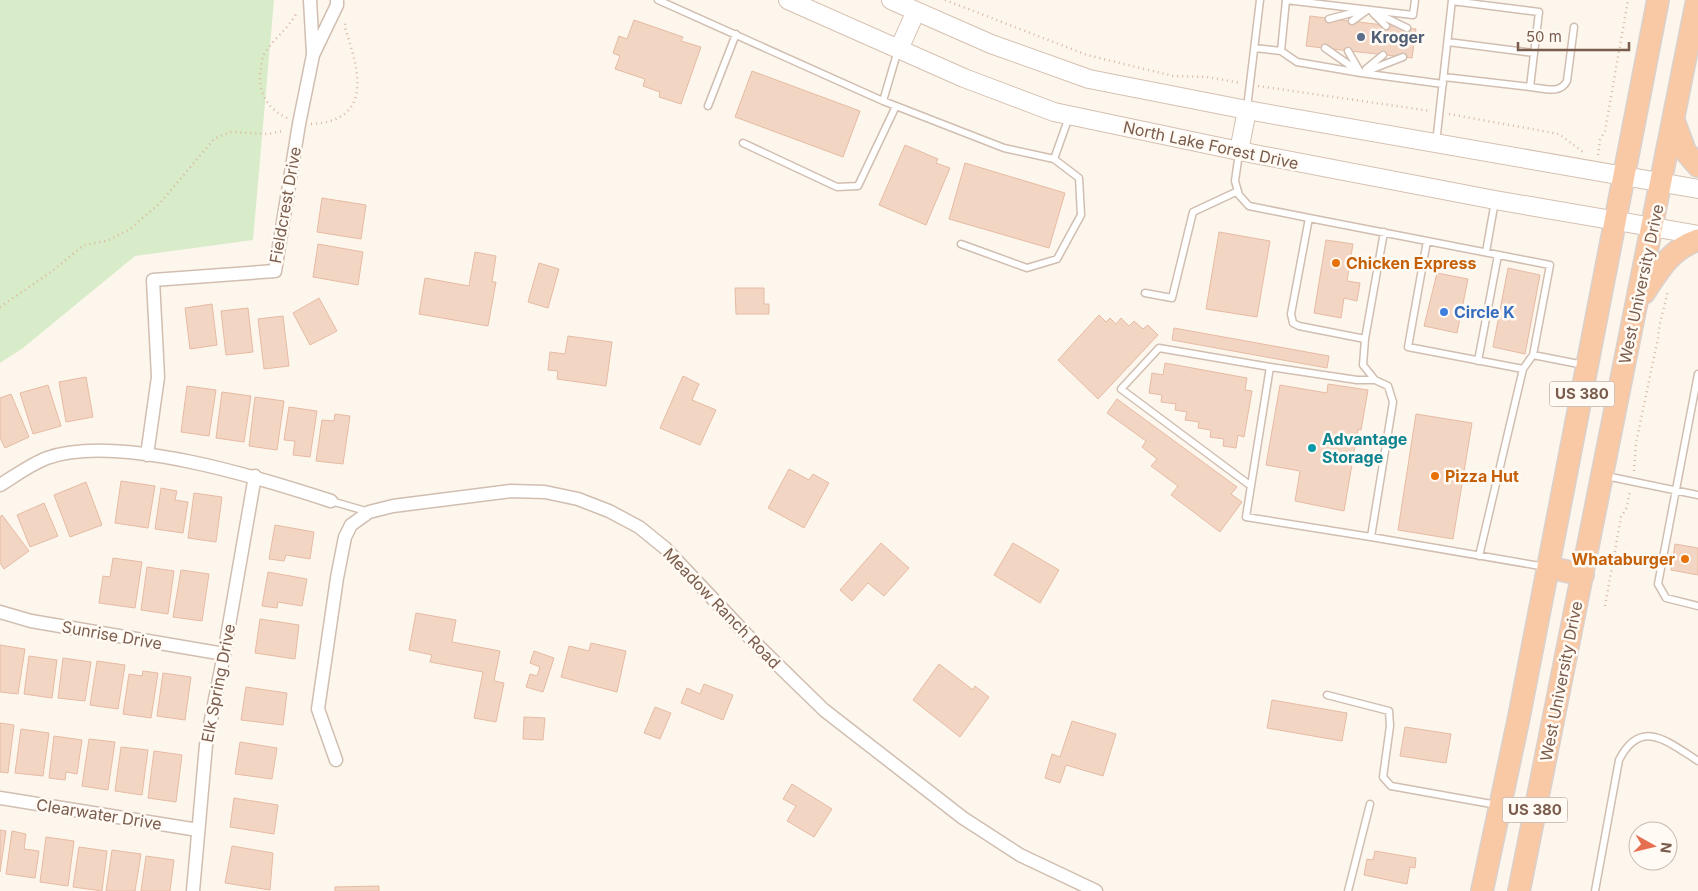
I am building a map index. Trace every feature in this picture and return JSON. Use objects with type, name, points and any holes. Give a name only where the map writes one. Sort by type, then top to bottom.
[{"type":"highway","name":"US 380","points":[[1482,891],[1617,221],[1658,0]]},
{"type":"highway","name":"West University Drive","points":[[1519,891],[1697,0]]},
{"type":"highway","points":[[1674,121],[1685,151],[1698,166]]},
{"type":"highway","points":[[1636,306],[1670,256],[1685,244],[1698,240]]},
{"type":"highway","points":[[1548,567],[1583,575]]},
{"type":"main road","name":"North Lake Forest Drive","points":[[788,0],[964,78],[1054,112],[1239,152],[1495,200],[1698,235]]},
{"type":"main road","points":[[891,0],[918,8],[991,44],[1089,79],[1247,110],[1698,189]]},
{"type":"main road","points":[[899,49],[918,8]]},
{"type":"main road","points":[[1239,152],[1247,110]]},
{"type":"street","name":"Fieldcrest Drive","points":[[310,0],[313,55]]},
{"type":"street","name":"Fieldcrest Drive","points":[[147,454],[158,377],[153,280],[275,271],[299,124],[313,55],[337,5],[337,0]]},
{"type":"street","points":[[0,485],[46,458],[82,451],[147,454],[254,476],[331,501]]},
{"type":"street","name":"Elk Spring Drive","points":[[193,891],[206,745],[224,654],[254,476]]},
{"type":"street","name":"Meadow Ranch Road","points":[[336,760],[318,709],[337,578],[345,537],[351,524],[369,512],[511,491],[545,492],[578,499],[609,510],[639,527],[665,548],[746,634],[824,710],[963,818],[1020,855],[1096,891]]},
{"type":"street","name":"Sunrise Drive","points":[[0,612],[31,621],[224,654]]},
{"type":"street","name":"Clearwater Drive","points":[[0,798],[198,830]]},
{"type":"lane","points":[[658,0],[883,101],[1004,148],[1054,159],[1079,178],[1081,215],[1057,259],[1027,268],[961,244]]},
{"type":"lane","points":[[1247,110],[1260,0]]},
{"type":"lane","points":[[1281,51],[1286,0],[1413,15],[1415,0]]},
{"type":"lane","points":[[1436,143],[1452,0],[1539,12],[1530,87]]},
{"type":"lane","points":[[1352,21],[1369,9]]},
{"type":"lane","points":[[1369,9],[1386,26]]},
{"type":"lane","points":[[1329,19],[1369,9],[1407,28]]},
{"type":"lane","points":[[1444,76],[1559,90],[1564,88],[1567,81],[1574,27]]},
{"type":"lane","points":[[708,106],[736,34]]},
{"type":"lane","points":[[1448,42],[1534,53]]},
{"type":"lane","points":[[1255,48],[1281,51],[1297,62],[1361,74],[1443,84]]},
{"type":"lane","points":[[1325,48],[1361,74]]},
{"type":"lane","points":[[883,101],[899,49]]},
{"type":"lane","points":[[1348,51],[1361,74]]},
{"type":"lane","points":[[1361,74],[1383,55]]},
{"type":"lane","points":[[1361,74],[1403,57]]},
{"type":"lane","points":[[744,143],[837,187],[858,186],[896,106]]},
{"type":"lane","points":[[1054,159],[1070,116]]},
{"type":"lane","points":[[1239,152],[1234,181],[1238,191],[1249,206],[1550,265],[1533,355],[1523,369],[1479,556]]},
{"type":"lane","points":[[1145,293],[1172,298],[1193,212],[1238,191]]},
{"type":"lane","points":[[1486,252],[1495,200]]},
{"type":"lane","points":[[1309,218],[1291,314],[1293,323],[1299,326],[1365,339]]},
{"type":"lane","points":[[1375,380],[1363,365],[1365,339],[1384,232]]},
{"type":"lane","points":[[1427,241],[1408,347],[1523,369]]},
{"type":"lane","points":[[1478,361],[1498,255]]},
{"type":"lane","points":[[1251,486],[1121,389],[1159,348],[1357,380],[1375,380],[1388,386],[1393,402],[1371,537]]},
{"type":"lane","points":[[1533,355],[1588,365]]},
{"type":"lane","points":[[1270,367],[1246,517],[1548,567]]},
{"type":"lane","points":[[1698,374],[1696,397],[1675,490],[1658,584],[1666,598],[1698,606]]},
{"type":"lane","points":[[1602,475],[1698,495]]},
{"type":"lane","points":[[331,501],[369,512]]},
{"type":"lane","points":[[1327,695],[1389,711],[1390,726],[1383,777],[1391,786],[1500,806]]},
{"type":"lane","points":[[1595,891],[1619,760],[1627,744],[1644,736],[1660,737],[1698,761]]},
{"type":"lane","points":[[1348,891],[1370,804]]},
{"type":"path","points":[[945,0],[1088,55],[1173,76],[1207,78],[1440,113],[1559,134],[1583,152],[1598,155],[1628,0]]},
{"type":"path","points":[[297,12],[290,26],[278,36],[263,55],[259,78],[262,97],[286,118],[299,124],[338,120],[354,104],[359,84],[356,66],[344,28],[346,19]]},
{"type":"path","points":[[0,307],[51,272],[84,245],[107,241],[130,229],[160,202],[214,139],[230,132],[283,133],[286,118]]},
{"type":"path","points":[[1605,606],[1621,517],[1627,507],[1636,443],[1659,326],[1669,288]]},
{"type":"green space","points":[[0,0],[274,0],[253,240],[135,256],[23,348],[0,363]]},
{"type":"building","name":"Kroger","points":[[1310,16],[1416,29],[1412,58],[1306,46]]},
{"type":"building","points":[[634,20],[683,37],[681,41],[701,47],[681,104],[659,97],[660,92],[643,86],[645,79],[615,69],[620,56],[613,53],[619,36],[627,39]]},
{"type":"building","points":[[752,71],[860,111],[843,157],[735,117]]},
{"type":"building","points":[[905,145],[938,159],[936,163],[950,168],[926,225],[879,205]]},
{"type":"building","points":[[965,163],[1065,193],[1049,248],[949,219]]},
{"type":"building","points":[[322,198],[366,205],[361,239],[317,232]]},
{"type":"building","points":[[1219,232],[1270,241],[1257,317],[1206,309]]},
{"type":"building","name":"Chicken Express","points":[[1326,240],[1353,244],[1347,281],[1360,283],[1357,301],[1344,298],[1341,318],[1314,313]]},
{"type":"building","points":[[318,244],[363,252],[358,285],[313,277]]},
{"type":"building","points":[[475,252],[496,256],[492,282],[496,282],[488,326],[419,314],[425,278],[469,286]]},
{"type":"building","points":[[539,263],[559,269],[548,308],[528,302]]},
{"type":"building","points":[[1508,268],[1540,275],[1525,354],[1493,347]]},
{"type":"building","name":"Circle K","points":[[1437,273],[1468,279],[1457,333],[1424,326]]},
{"type":"building","points":[[735,288],[764,288],[764,304],[769,304],[769,314],[736,314]]},
{"type":"building","points":[[319,298],[337,331],[310,345],[293,313]]},
{"type":"building","points":[[212,304],[217,345],[190,349],[185,308]]},
{"type":"building","points":[[248,308],[253,352],[226,355],[221,311]]},
{"type":"building","points":[[1099,315],[1106,322],[1110,318],[1116,324],[1121,318],[1129,326],[1134,321],[1143,329],[1148,325],[1158,335],[1098,399],[1058,360]]},
{"type":"building","points":[[283,316],[289,366],[264,369],[258,319]]},
{"type":"building","points":[[1174,328],[1329,356],[1327,368],[1172,340]]},
{"type":"building","points":[[568,336],[612,342],[606,386],[557,379],[558,371],[548,370],[550,352],[565,354]]},
{"type":"building","points":[[1165,363],[1247,378],[1245,390],[1252,391],[1244,437],[1238,435],[1236,448],[1223,446],[1224,439],[1210,437],[1211,430],[1198,428],[1199,422],[1185,420],[1187,412],[1175,410],[1176,404],[1161,402],[1162,395],[1149,393],[1152,373],[1163,375]]},
{"type":"building","points":[[683,376],[699,384],[692,400],[716,410],[700,445],[660,428]]},
{"type":"building","points":[[86,377],[93,417],[66,422],[59,382]]},
{"type":"building","name":"Advantage Storage","points":[[1328,384],[1368,390],[1361,430],[1358,429],[1344,511],[1295,501],[1300,471],[1266,465],[1280,385],[1327,393]]},
{"type":"building","points":[[48,385],[61,426],[33,434],[20,393]]},
{"type":"building","points":[[187,386],[216,390],[209,436],[181,432]]},
{"type":"building","points":[[222,392],[251,396],[244,442],[216,438]]},
{"type":"building","points":[[11,394],[29,437],[5,448],[0,438],[0,398]]},
{"type":"building","points":[[255,397],[284,401],[277,450],[249,446]]},
{"type":"building","points":[[1117,399],[1237,487],[1231,494],[1242,502],[1220,532],[1171,495],[1178,486],[1151,466],[1157,459],[1142,447],[1146,441],[1107,413]]},
{"type":"building","points":[[289,407],[317,411],[310,457],[293,455],[295,441],[284,440]]},
{"type":"building","points":[[335,414],[350,416],[343,464],[316,461],[322,420],[334,421]]},
{"type":"building","name":"Pizza Hut","points":[[1416,414],[1472,423],[1453,539],[1398,530]]},
{"type":"building","points":[[789,469],[809,480],[813,474],[829,483],[804,528],[768,508]]},
{"type":"building","points":[[121,481],[155,486],[148,528],[115,523]]},
{"type":"building","points":[[86,482],[102,525],[70,537],[54,495]]},
{"type":"building","points":[[161,488],[177,491],[175,500],[188,502],[183,533],[155,529]]},
{"type":"building","points":[[194,493],[222,497],[216,542],[188,538]]},
{"type":"building","points":[[44,503],[58,536],[30,547],[17,515]]},
{"type":"building","points":[[2,515],[29,551],[4,569],[0,563],[0,517]]},
{"type":"building","points":[[275,525],[314,532],[310,559],[286,555],[284,561],[269,559]]},
{"type":"building","points":[[881,543],[909,568],[884,596],[868,583],[852,601],[840,590]]},
{"type":"building","points":[[1013,543],[1059,570],[1040,603],[994,575]]},
{"type":"building","name":"Whataburger","points":[[1675,544],[1698,548],[1698,575],[1671,570]]},
{"type":"building","points":[[113,558],[142,562],[135,608],[99,603],[103,576],[110,577]]},
{"type":"building","points":[[147,567],[174,571],[168,614],[141,610]]},
{"type":"building","points":[[181,570],[209,574],[202,621],[173,617]]},
{"type":"building","points":[[268,572],[307,579],[302,606],[278,602],[277,608],[262,606]]},
{"type":"building","points":[[416,613],[456,620],[452,642],[500,651],[494,681],[504,683],[496,722],[474,718],[483,672],[430,662],[432,655],[409,650]]},
{"type":"building","points":[[260,619],[299,625],[295,659],[255,653]]},
{"type":"building","points":[[591,643],[626,651],[617,692],[561,677],[569,646],[589,651]]},
{"type":"building","points":[[0,645],[25,649],[18,694],[0,692]]},
{"type":"building","points":[[534,651],[554,658],[543,692],[526,687],[530,674],[537,676],[540,667],[530,663]]},
{"type":"building","points":[[29,656],[57,660],[52,698],[24,694]]},
{"type":"building","points":[[63,658],[91,662],[85,701],[58,698]]},
{"type":"building","points":[[97,661],[125,665],[118,709],[90,705]]},
{"type":"building","points":[[939,664],[973,690],[975,686],[989,697],[960,737],[913,700]]},
{"type":"building","points":[[143,671],[158,673],[151,718],[123,714],[129,674],[142,676]]},
{"type":"building","points":[[163,673],[191,677],[185,720],[157,716]]},
{"type":"building","points":[[704,684],[733,695],[723,720],[681,703],[687,688],[700,694]]},
{"type":"building","points":[[246,687],[287,693],[283,725],[241,720]]},
{"type":"building","points":[[1272,700],[1347,713],[1342,741],[1267,728]]},
{"type":"building","points":[[655,707],[671,713],[660,739],[644,733]]},
{"type":"building","points":[[524,717],[545,718],[543,740],[523,739]]},
{"type":"building","points":[[1072,721],[1116,734],[1103,776],[1066,765],[1060,783],[1045,778],[1052,754],[1060,757]]},
{"type":"building","points":[[0,723],[14,725],[8,773],[0,772]]},
{"type":"building","points":[[1405,727],[1451,734],[1446,763],[1400,756]]},
{"type":"building","points":[[21,729],[49,733],[43,776],[15,773]]},
{"type":"building","points":[[54,736],[82,740],[77,774],[66,772],[65,780],[49,778]]},
{"type":"building","points":[[89,739],[115,742],[108,790],[82,786]]},
{"type":"building","points":[[240,742],[277,748],[272,779],[235,774]]},
{"type":"building","points":[[121,747],[148,750],[142,795],[115,791]]},
{"type":"building","points":[[154,751],[182,755],[176,802],[148,798]]},
{"type":"building","points":[[792,784],[832,809],[814,837],[787,821],[796,806],[783,799]]},
{"type":"building","points":[[234,798],[278,805],[274,834],[230,827]]},
{"type":"building","points":[[0,830],[6,831],[0,872]]},
{"type":"building","points":[[12,831],[26,834],[24,849],[39,851],[35,878],[6,874]]},
{"type":"building","points":[[46,837],[74,841],[68,886],[40,882]]},
{"type":"building","points":[[232,846],[273,853],[270,890],[225,883]]},
{"type":"building","points":[[79,847],[107,851],[102,891],[73,887]]},
{"type":"building","points":[[112,850],[141,854],[135,891],[106,891]]},
{"type":"building","points":[[1375,851],[1416,858],[1415,868],[1410,867],[1407,884],[1364,875],[1367,859],[1373,860]]},
{"type":"building","points":[[146,856],[174,860],[170,891],[141,891]]},
{"type":"building","points":[[379,886],[379,891],[335,891],[335,887]]},
{"type":"place","name":"Kroger","points":[[1361,37]]},
{"type":"place","name":"Chicken Express","points":[[1336,263]]},
{"type":"place","name":"Circle K","points":[[1444,312]]},
{"type":"place","name":"Advantage Storage","points":[[1312,448]]},
{"type":"place","name":"Pizza Hut","points":[[1435,476]]},
{"type":"place","name":"Whataburger","points":[[1685,559]]}]
